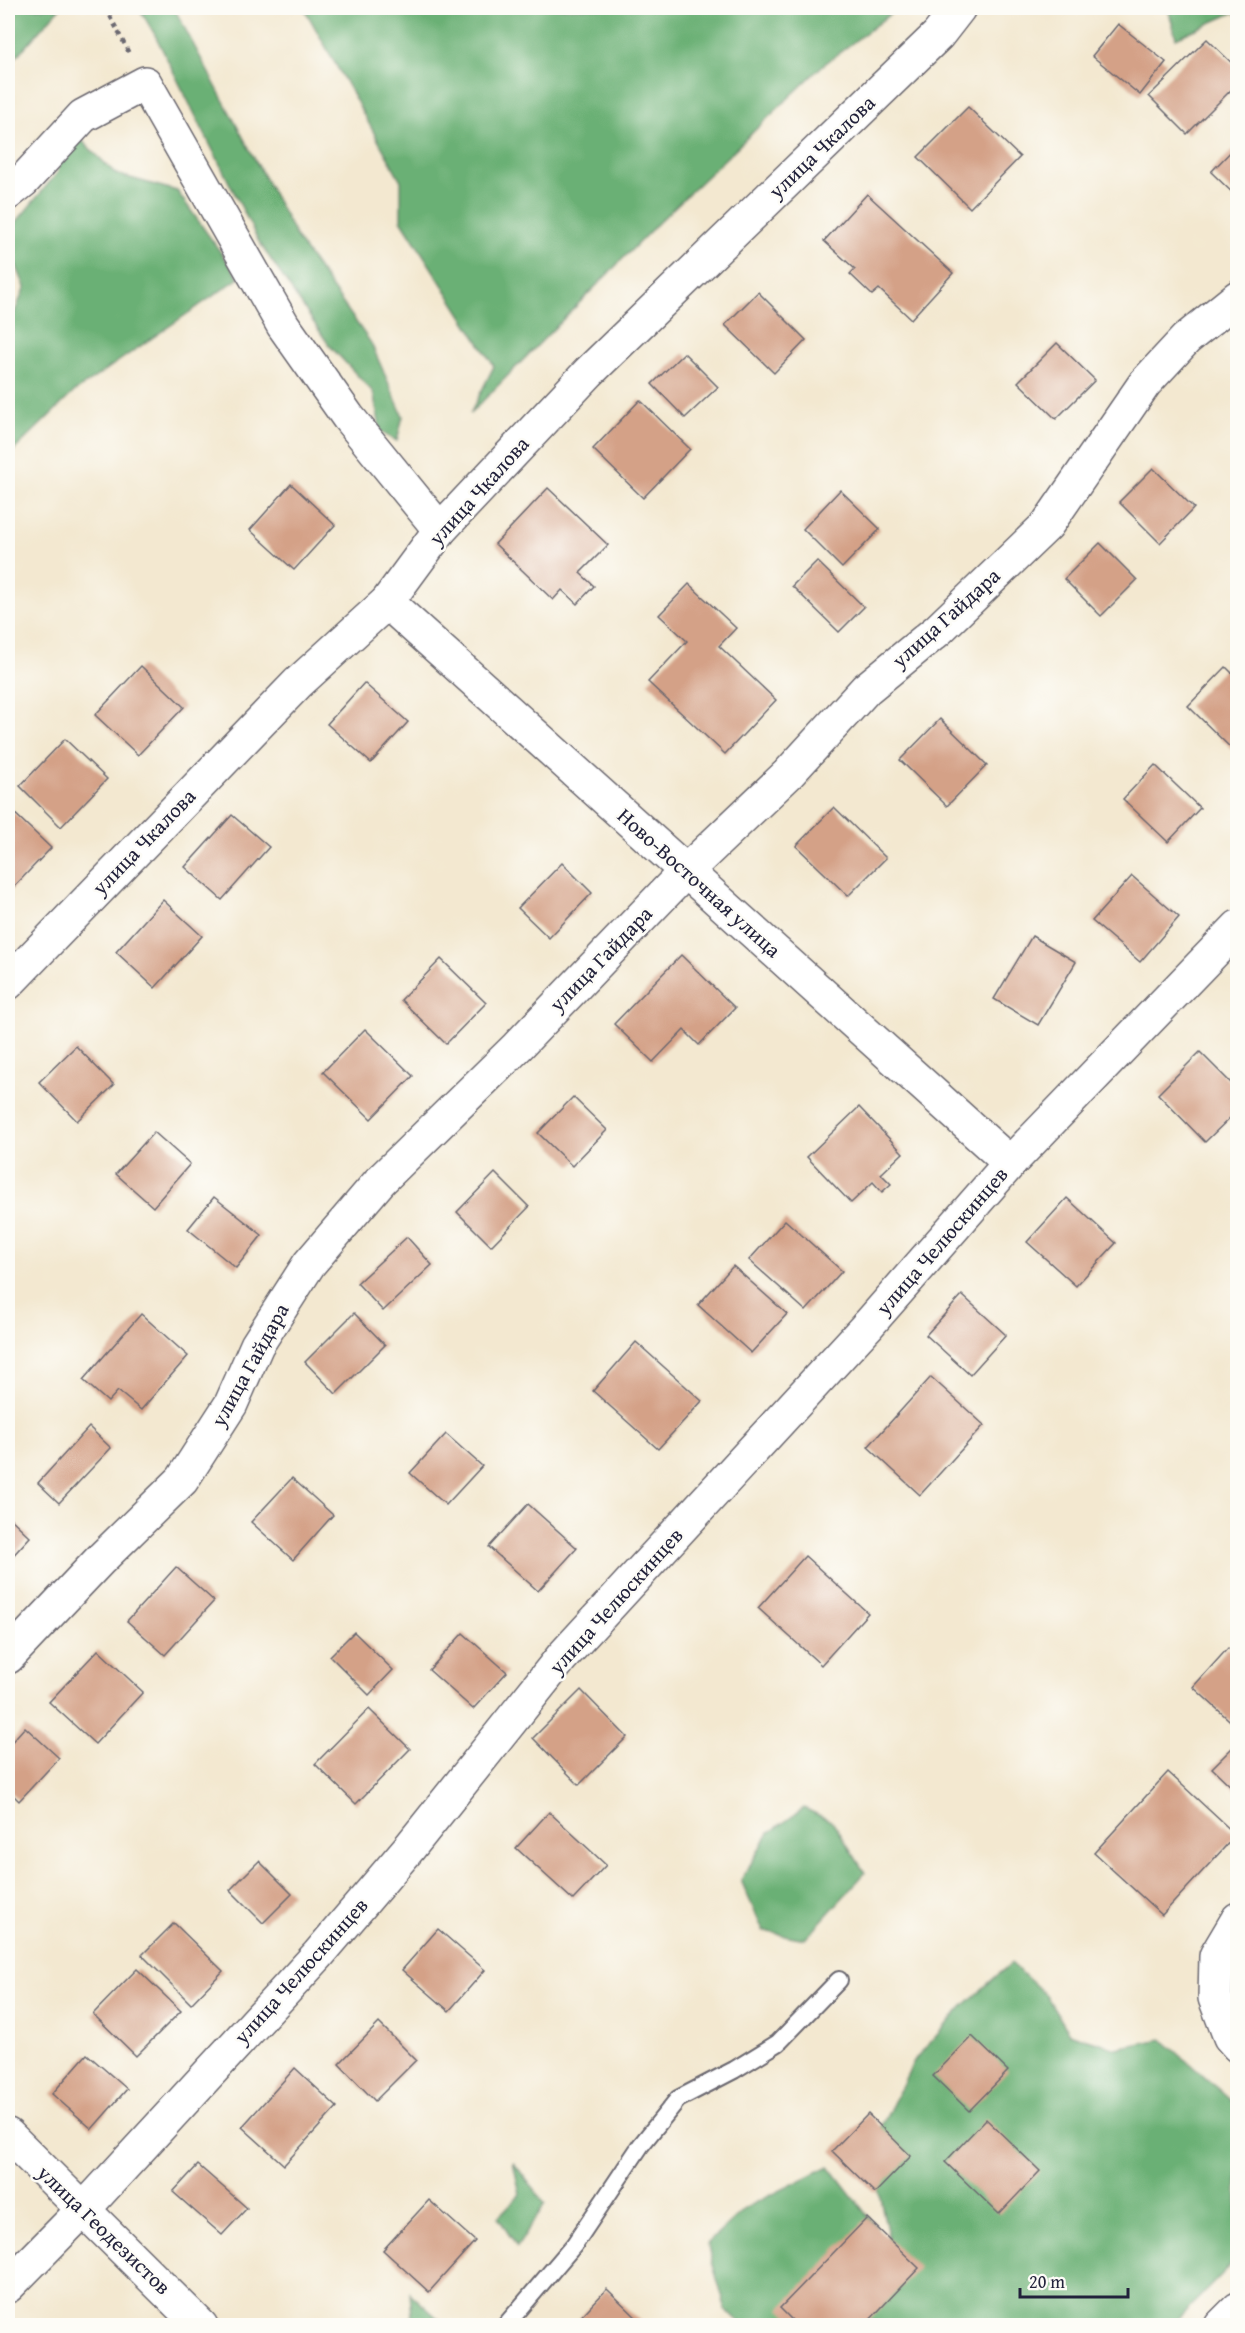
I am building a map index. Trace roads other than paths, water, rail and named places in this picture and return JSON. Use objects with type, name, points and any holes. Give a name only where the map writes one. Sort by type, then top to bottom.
[{"type":"street","name":"улица Чкалова","points":[[8,983],[298,683],[387,602],[440,530],[589,372],[938,35],[959,8]]},
{"type":"street","points":[[8,193],[23,181],[83,116],[145,83],[283,325],[348,417],[440,530]]},
{"type":"street","name":"улица Гайдара","points":[[8,1657],[100,1560],[182,1480],[231,1404],[257,1345],[309,1263],[380,1181],[517,1047],[686,871],[788,774],[866,689],[938,630],[1047,525],[1145,383],[1186,339],[1238,297]]},
{"type":"street","name":"Ново-Восточная улица","points":[[387,602],[1010,1163]]},
{"type":"street","name":"улица Челюскинцев","points":[[8,2286],[83,2210],[318,1955],[410,1847],[562,1657],[861,1332],[1010,1163],[1238,927]]},
{"type":"street","points":[[1238,1919],[1216,1956],[1215,1998],[1230,2037],[1238,2046]]},
{"type":"street","name":"улица Геодезистов","points":[[8,2135],[201,2325]]},
{"type":"street","points":[[1221,2325],[1238,2309]]},
{"type":"lane","points":[[506,2325],[574,2245],[641,2145],[678,2099],[734,2070],[778,2043],[839,1980]]}]
